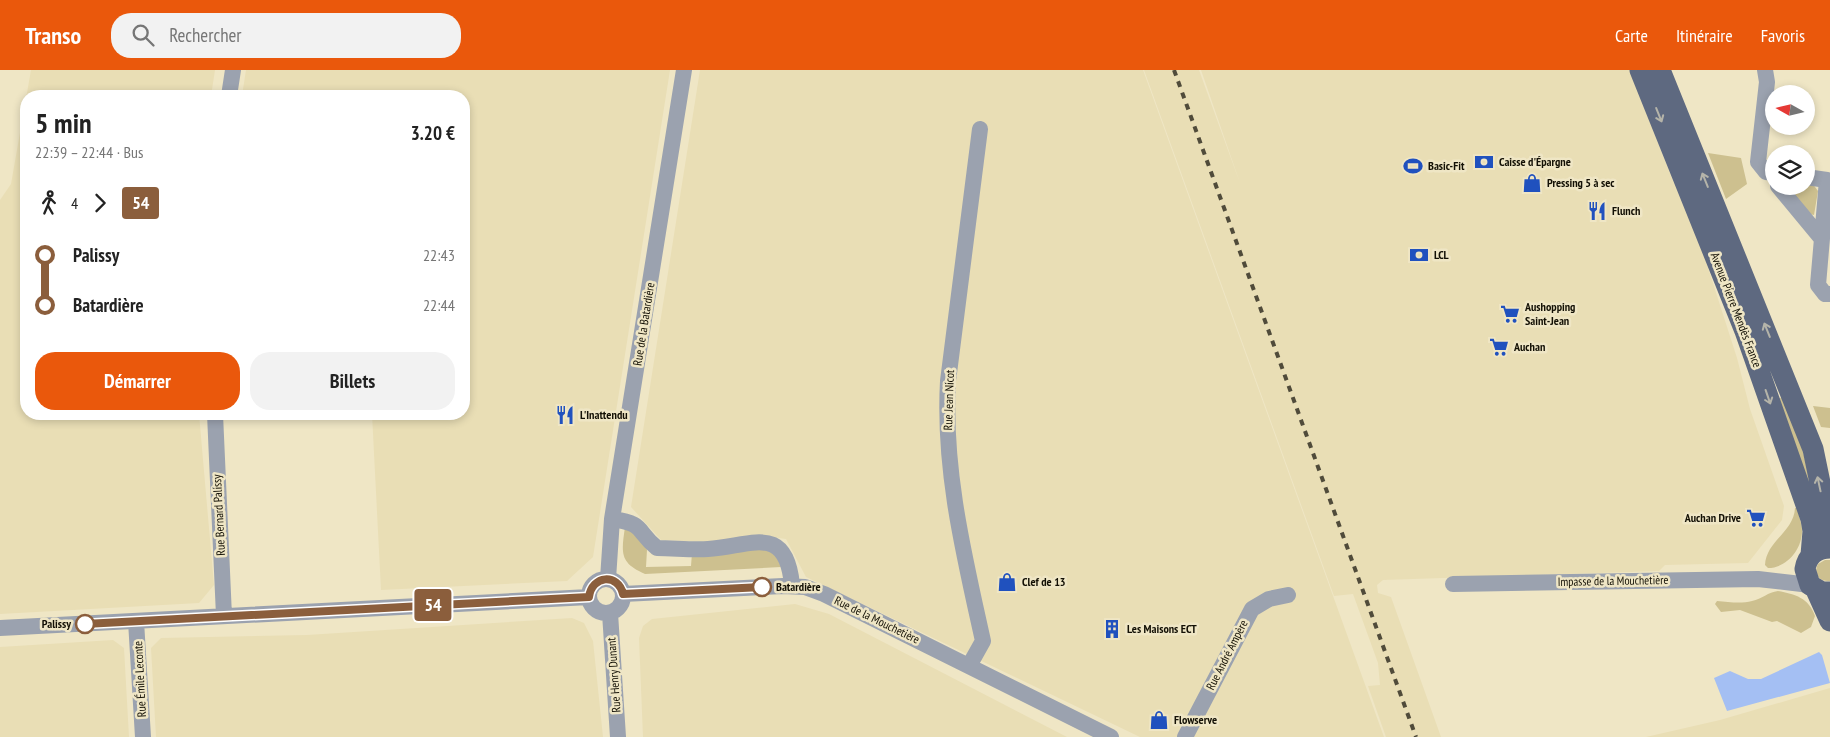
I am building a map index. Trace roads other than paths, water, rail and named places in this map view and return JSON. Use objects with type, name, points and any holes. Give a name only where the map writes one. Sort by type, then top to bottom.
[{"type":"main road","name":"Avenue Pierre Mendès France","points":[[1640,70],[1745,331],[1811,519],[1816,555],[1806,577],[1819,589],[1830,621]]},
{"type":"main road","name":"Avenue Pierre Mendès France","points":[[1660,70],[1813,449],[1830,531]]},
{"type":"street","points":[[230,90],[233,70]]},
{"type":"street","name":"Rue de la Batardière","points":[[608,579],[612,519],[684,70]]},
{"type":"street","points":[[1765,70],[1767,82],[1758,162],[1765,170]]},
{"type":"street","name":"Rue Jean Nicot","points":[[970,666],[983,641],[956,511],[946,421],[948,381],[980,129]]},
{"type":"street","points":[[1815,178],[1829,180],[1821,238],[1818,285],[1825,294],[1830,294]]},
{"type":"street","points":[[1785,195],[1821,238]]},
{"type":"street","name":"Rue Bernard Palissy","points":[[215,420],[224,616]]},
{"type":"street","points":[[612,519],[631,522],[638,526],[658,548],[694,549],[753,542],[774,545],[786,556],[790,567],[792,586]]},
{"type":"street","name":"Impasse de la Mouchetière","points":[[1772,580],[1816,555]]},
{"type":"street","points":[[602,579],[608,579],[619,584],[623,594],[618,608],[610,613],[595,610],[589,597],[592,586],[602,579]]},
{"type":"street","name":"Impasse de la Mouchetière","points":[[1453,584],[1772,580],[1819,589]]},
{"type":"street","name":"Rue de la Mouchetière","points":[[623,594],[792,586],[824,594],[1111,737]]},
{"type":"street","name":"Rue André Ampère","points":[[1185,737],[1252,609],[1269,599],[1288,595]]},
{"type":"street","points":[[0,628],[589,597]]},
{"type":"street","name":"Rue Henry Dunant","points":[[610,613],[618,737]]},
{"type":"street","name":"Rue Émile Leconte","points":[[136,621],[143,737]]},
{"type":"water","points":[[1819,652],[1822,655],[1830,683],[1727,711],[1714,678],[1730,671],[1748,679],[1761,679]]},
{"type":"railway","points":[[1174,70],[1416,737]]},
{"type":"place","name":"Caisse d'Épargne","points":[[1484,162]]},
{"type":"place","name":"Basic-Fit","points":[[1413,166]]},
{"type":"place","name":"Pressing 5 à sec","points":[[1532,183]]},
{"type":"place","name":"Flunch","points":[[1597,211]]},
{"type":"place","name":"LCL","points":[[1419,255]]},
{"type":"place","name":"Aushopping Saint-Jean","points":[[1510,314]]},
{"type":"place","name":"Auchan","points":[[1499,347]]},
{"type":"place","name":"L'Inattendu","points":[[565,415]]},
{"type":"place","name":"Auchan Drive","points":[[1756,518]]},
{"type":"place","name":"Clef de 13","points":[[1007,582]]},
{"type":"place","name":"Batardière","points":[[762,587]]},
{"type":"place","name":"Palissy","points":[[85,624]]},
{"type":"place","name":"Les Maisons ECT","points":[[1112,629]]},
{"type":"place","name":"Flowserve","points":[[1159,720]]}]
